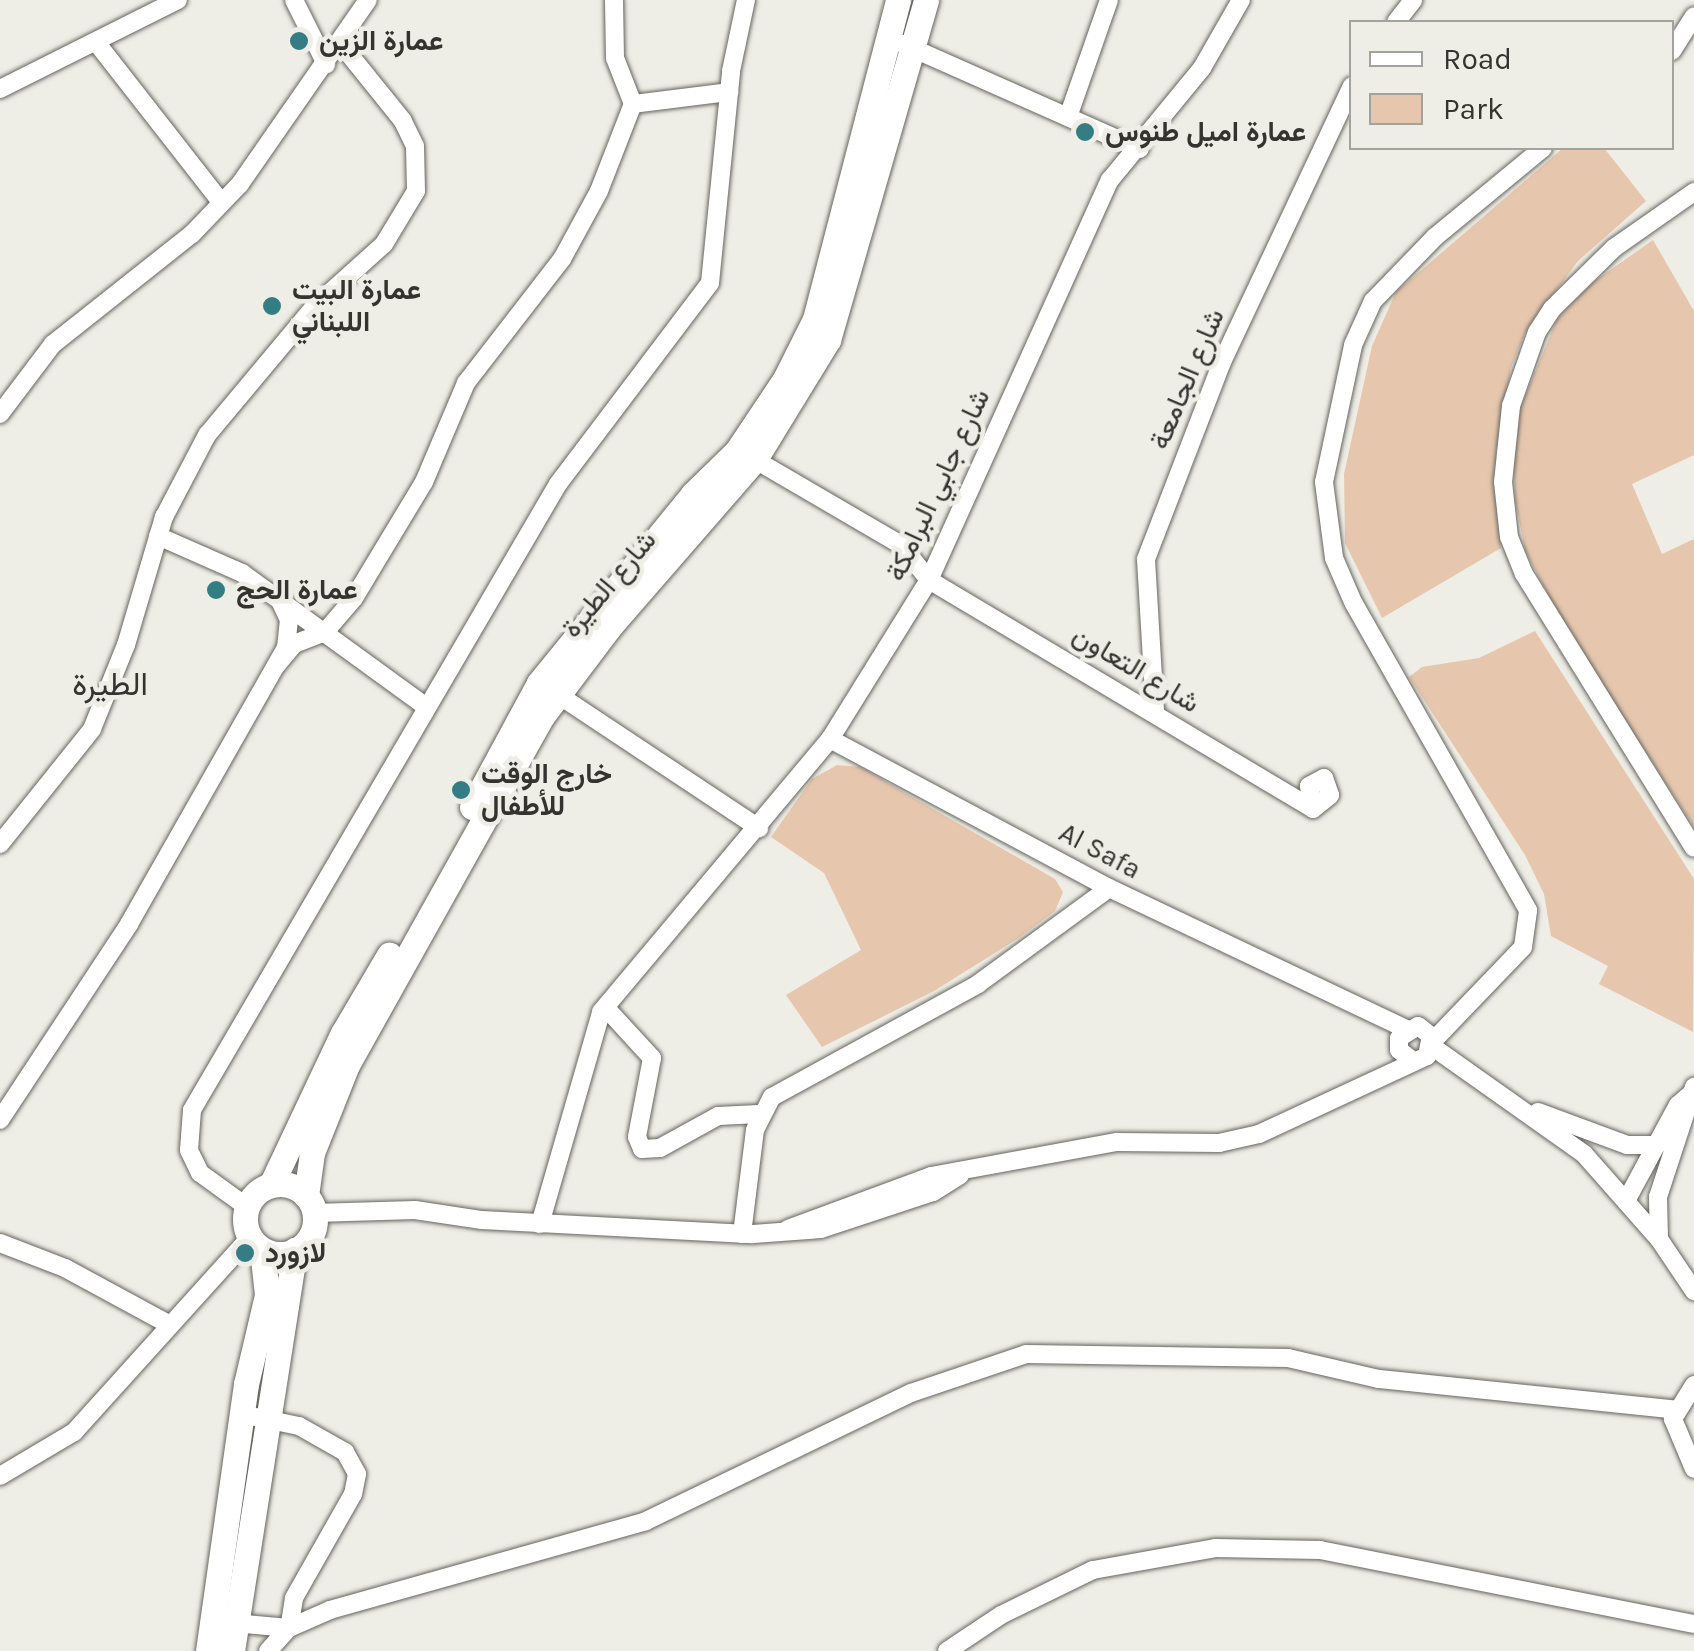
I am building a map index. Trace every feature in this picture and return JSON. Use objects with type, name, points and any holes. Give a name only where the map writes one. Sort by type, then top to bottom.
[{"type":"main road","name":"شارع الطيرة","points":[[746,455],[816,319],[884,36],[898,0]]},
{"type":"main road","name":"شارع الطيرة","points":[[272,1185],[342,1032],[549,689],[693,494],[746,455],[828,340],[908,46],[926,0]]},
{"type":"main road","name":"شارع الطيرة","points":[[310,1205],[312,1153],[347,1065],[549,689]]},
{"type":"main road","points":[[208,1651],[253,1416],[295,1250],[310,1237],[310,1205],[272,1185],[247,1208],[267,1295],[253,1416],[232,1651]]},
{"type":"main road","points":[[256,1243],[295,1250]]},
{"type":"street","points":[[0,89],[178,0]]},
{"type":"street","points":[[294,0],[326,64]]},
{"type":"street","points":[[0,414],[53,344],[192,234],[222,203],[326,64],[368,0]]},
{"type":"street","points":[[275,667],[294,644],[325,632],[354,598],[424,482],[466,383],[562,259],[599,191],[633,104],[615,58],[614,0]]},
{"type":"street","points":[[247,1208],[200,1174],[189,1150],[192,1110],[424,706],[514,567],[558,484],[710,283],[729,92],[746,0]]},
{"type":"street","points":[[1068,117],[1109,0]]},
{"type":"street","name":"شارع جابي البرامكة","points":[[540,1224],[590,1041],[606,1008],[830,739],[929,580],[1110,180],[1140,149],[1202,68],[1241,0]]},
{"type":"street","points":[[1398,20],[1413,0]]},
{"type":"street","points":[[1674,48],[1694,16]]},
{"type":"street","points":[[884,36],[1140,149]]},
{"type":"street","points":[[96,42],[222,203]]},
{"type":"street","points":[[0,844],[92,729],[126,644],[158,536],[207,435],[314,307],[384,244],[416,192],[415,146],[402,121],[340,43]]},
{"type":"street","points":[[633,104],[729,92]]},
{"type":"street","name":"شارع الجامعة","points":[[1155,711],[1146,559],[1222,362],[1349,92]]},
{"type":"street","points":[[310,1205],[415,1210],[540,1224],[742,1234],[788,1230],[931,1176],[961,1174],[1117,1142],[1218,1143],[1298,1118],[1355,1090],[1470,1000],[1523,947],[1528,910],[1353,602],[1334,558],[1324,482],[1354,345],[1373,300],[1435,236],[1541,150]]},
{"type":"street","points":[[1694,192],[1614,248],[1552,309],[1536,332],[1511,406],[1503,482],[1509,537],[1524,574],[1694,848]]},
{"type":"street","name":"شارع التعاون","points":[[746,455],[901,545],[929,580],[1155,711],[1313,809]]},
{"type":"street","points":[[158,536],[212,555],[278,596],[424,706]]},
{"type":"street","points":[[0,1120],[129,924],[275,667],[289,634],[278,596]]},
{"type":"street","points":[[549,689],[759,828]]},
{"type":"street","name":"Al Safa","points":[[830,739],[1109,888],[1349,1007],[1493,1086],[1584,1154],[1659,1239],[1694,1291]]},
{"type":"street","points":[[742,1234],[759,1114],[785,1086],[978,984],[1109,888]]},
{"type":"street","points":[[606,1008],[652,1058],[637,1138],[642,1149],[660,1148],[718,1116],[759,1114]]},
{"type":"street","points":[[1626,1201],[1693,1090]]},
{"type":"street","points":[[1659,1239],[1658,1197],[1693,1090]]},
{"type":"street","points":[[1516,1103],[1627,1145],[1657,1145]]},
{"type":"street","points":[[0,1243],[65,1268],[170,1325]]},
{"type":"street","points":[[0,1476],[74,1432],[170,1325],[256,1243]]},
{"type":"street","points":[[268,1651],[290,1628],[330,1610],[646,1521],[912,1392],[1026,1354],[1288,1358],[1379,1379],[1676,1410]]},
{"type":"street","points":[[1694,1384],[1676,1410],[1674,1432],[1694,1469]]},
{"type":"street","points":[[253,1416],[299,1426],[345,1452],[358,1474],[353,1494],[294,1598],[290,1628]]},
{"type":"street","points":[[947,1651],[1001,1615],[1093,1570],[1215,1548],[1320,1550],[1694,1624]]},
{"type":"street","points":[[234,1623],[290,1628]]},
{"type":"green space","points":[[1561,150],[1606,150],[1646,201],[1578,261],[1525,333],[1511,368],[1496,452],[1501,548],[1382,618],[1345,543],[1344,474],[1372,346],[1396,292]]},
{"type":"green space","points":[[1653,240],[1694,311],[1694,455],[1632,484],[1662,554],[1694,539],[1694,827],[1561,620],[1525,550],[1515,499],[1513,448],[1521,406],[1557,319],[1586,287]]},
{"type":"green space","points":[[1535,631],[1694,879],[1693,1032],[1599,984],[1608,966],[1551,936],[1544,894],[1525,855],[1409,677],[1422,667],[1479,658]]},
{"type":"green space","points":[[837,765],[860,767],[1055,879],[1063,892],[1055,911],[1019,938],[934,991],[822,1047],[786,995],[861,950],[824,873],[771,837],[812,779]]},
{"type":"place","name":"عمارة الزين","points":[[299,41]]},
{"type":"place","name":"عمارة اميل طنوس","points":[[1085,132]]},
{"type":"place","name":"عمارة البيت اللبناني","points":[[272,306]]},
{"type":"place","name":"عمارة الحج","points":[[216,590]]},
{"type":"place","name":"خارج الوقت للأطفال","points":[[461,790]]},
{"type":"place","name":"لازورد","points":[[245,1253]]},
{"type":"district","name":"الطيرة","points":[[110,685]]}]
